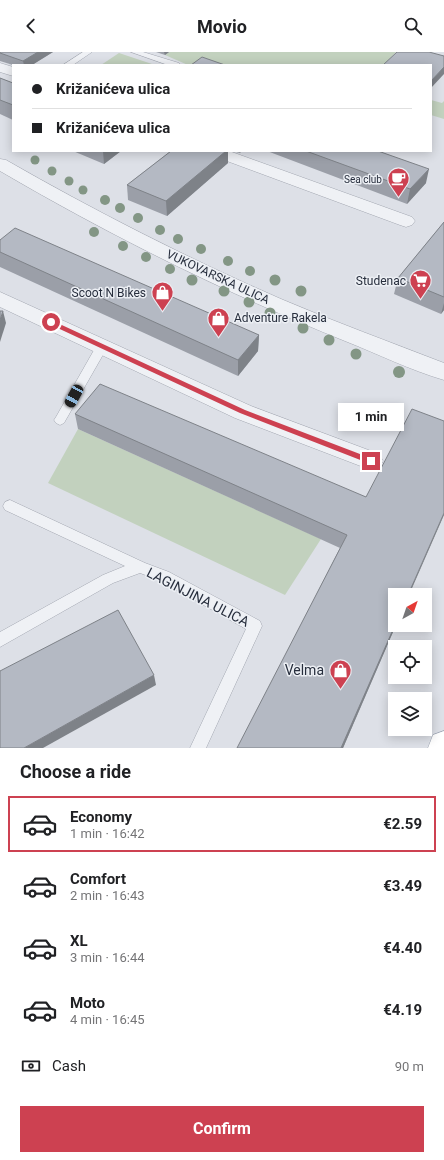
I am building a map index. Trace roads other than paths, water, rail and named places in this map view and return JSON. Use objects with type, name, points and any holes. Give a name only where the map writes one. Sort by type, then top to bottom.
[{"type":"street","points":[[0,67],[12,72]]},
{"type":"street","points":[[217,152],[406,221]]},
{"type":"street","name":"VUKOVARSKA ULICA","points":[[0,164],[122,232],[200,269],[275,304],[444,372]]},
{"type":"street","points":[[0,299],[243,412],[371,461]]},
{"type":"lane","points":[[69,64],[88,52]]},
{"type":"lane","points":[[135,52],[173,64]]},
{"type":"lane","points":[[60,420],[102,346]]},
{"type":"lane","points":[[10,506],[140,567]]},
{"type":"lane","name":"LAGINJINA ULICA","points":[[0,640],[108,579],[140,567],[164,576],[255,626],[198,748]]},
{"type":"place","name":"Sea club","points":[[398,198]]},
{"type":"place","name":"Studenac","points":[[421,300]]},
{"type":"place","name":"Scoot N Bikes","points":[[162,312]]},
{"type":"place","name":"Adventure Rakela","points":[[219,338]]},
{"type":"place","name":"Velma","points":[[340,690]]}]
